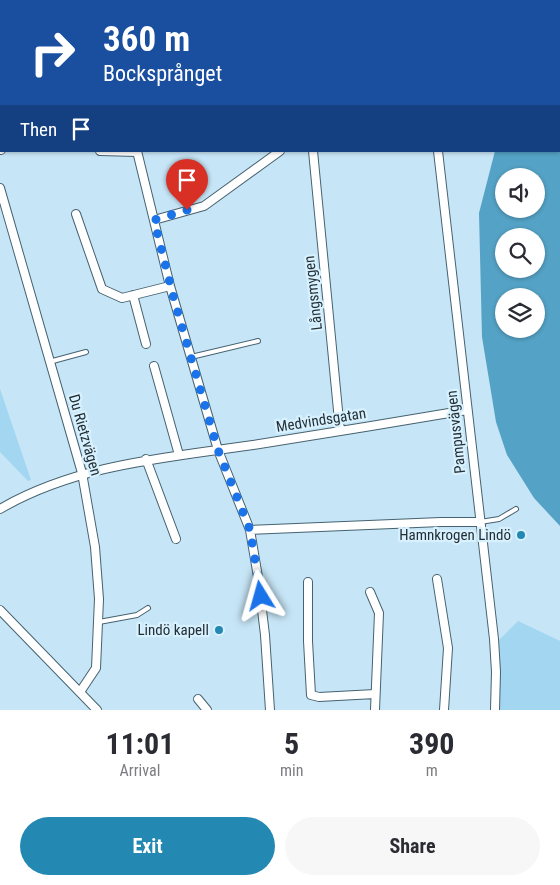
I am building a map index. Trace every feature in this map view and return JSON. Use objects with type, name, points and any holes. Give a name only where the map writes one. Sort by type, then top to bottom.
[{"type":"street","points":[[137,152],[170,286],[218,450],[250,530],[265,635],[270,710]]},
{"type":"street","points":[[154,220],[204,206],[279,152]]},
{"type":"street","name":"Långsmygen","points":[[313,152],[340,431]]},
{"type":"street","name":"Pampusvägen","points":[[438,152],[494,639],[496,672],[495,710]]},
{"type":"street","name":"Du Rietzvägen","points":[[0,188],[82,473],[95,547],[99,622],[96,668],[80,692]]},
{"type":"street","points":[[76,214],[102,289],[118,298],[170,286]]},
{"type":"street","points":[[133,295],[146,344]]},
{"type":"street","points":[[154,366],[179,455]]},
{"type":"street","name":"Medvindsgatan","points":[[0,509],[29,492],[82,473],[146,459],[218,450],[467,410]]},
{"type":"street","points":[[146,459],[176,539]]},
{"type":"street","points":[[250,530],[480,522]]},
{"type":"street","points":[[437,579],[448,648],[444,710]]},
{"type":"street","points":[[308,582],[308,641],[312,695],[319,697],[375,694]]},
{"type":"street","points":[[370,592],[380,613],[375,710]]},
{"type":"street","points":[[0,610],[97,710]]},
{"type":"street","points":[[198,699],[207,710]]},
{"type":"lane","points":[[191,357],[258,341]]},
{"type":"lane","points":[[49,362],[86,352]]},
{"type":"lane","points":[[480,522],[499,518],[516,509]]},
{"type":"lane","points":[[99,622],[107,622],[137,614],[148,608]]},
{"type":"shaded area","points":[[495,152],[560,152],[560,526],[534,498],[507,455],[496,422],[482,337],[479,213]]},
{"type":"shaded area","points":[[0,389],[31,480],[28,481],[0,452]]},
{"type":"shaded area","points":[[518,621],[560,641],[560,710],[499,710],[499,640]]},
{"type":"place","name":"Hamnkrogen Lindö","points":[[521,535]]},
{"type":"place","name":"Lindö kapell","points":[[219,630]]},
{"type":"route","points":[[187,210],[154,220],[175,303],[218,450],[250,530],[261,596]]}]
